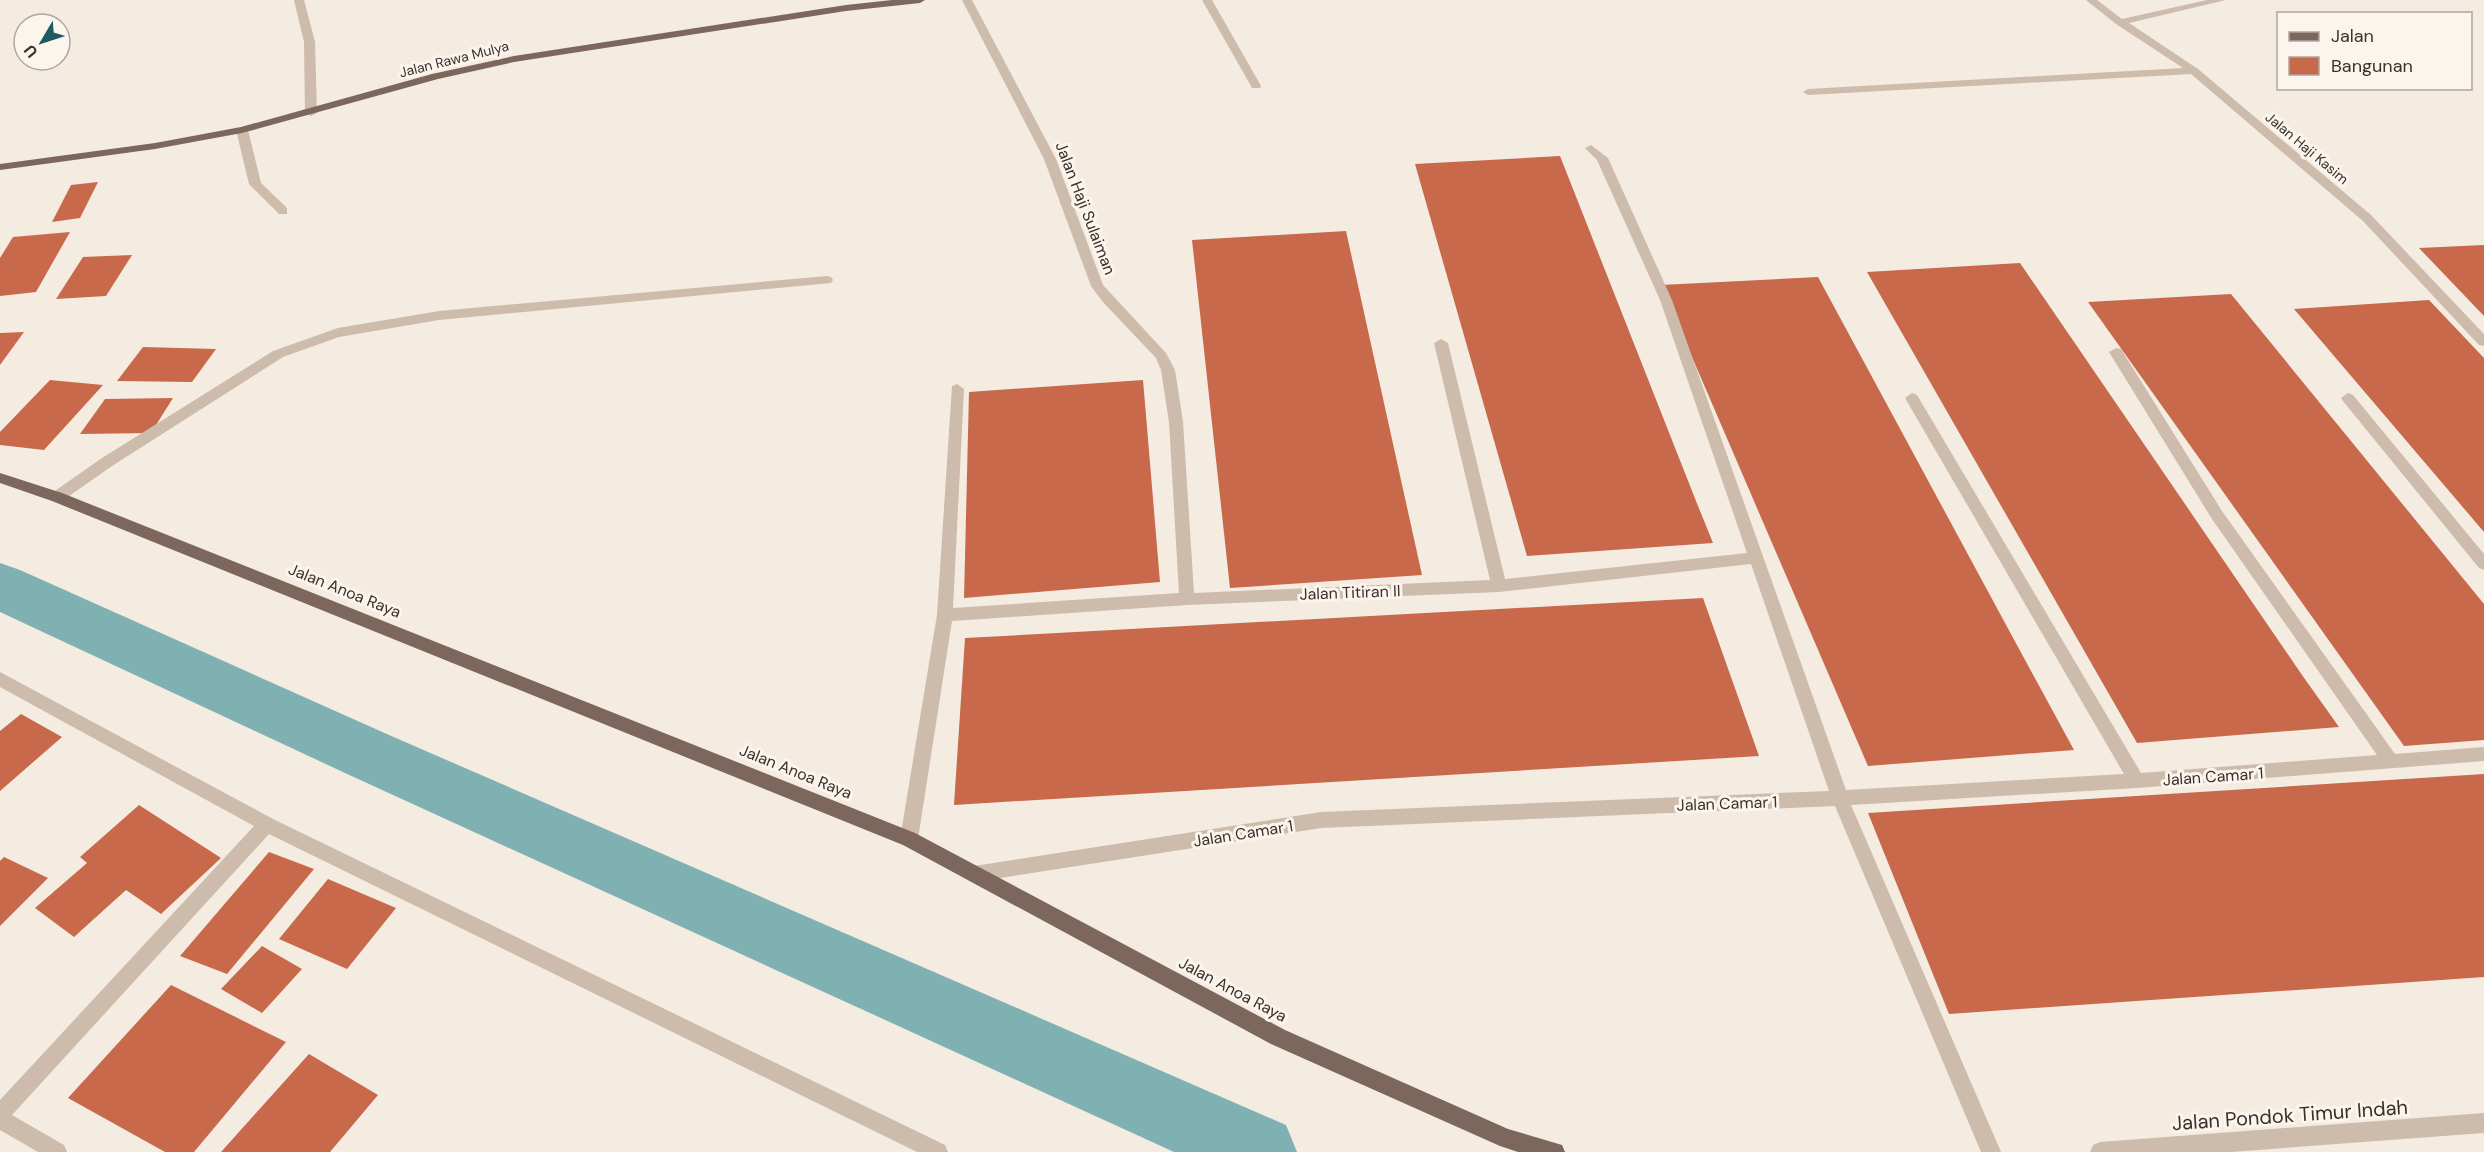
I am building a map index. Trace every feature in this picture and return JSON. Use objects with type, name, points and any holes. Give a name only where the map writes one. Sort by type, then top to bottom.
[{"type":"main road","name":"Jalan Rawa Mulya","points":[[0,167],[155,146],[242,130],[311,113],[436,76],[514,59],[823,11],[920,0]]},
{"type":"main road","name":"Jalan Anoa Raya","points":[[0,478],[57,496],[909,839],[1278,1037],[1505,1145],[1555,1152]]},
{"type":"street","points":[[300,0],[313,51],[311,113]]},
{"type":"street","name":"Jalan Haji Sulaiman","points":[[967,0],[1050,159],[1097,286],[1161,356],[1168,370],[1176,422],[1186,599]]},
{"type":"street","points":[[1207,0],[1256,86]]},
{"type":"street","name":"Jalan Haji Kasim","points":[[2091,0],[2194,71],[2367,218],[2484,342]]},
{"type":"street","points":[[2120,22],[2221,0]]},
{"type":"street","points":[[1808,92],[2194,71]]},
{"type":"street","points":[[242,130],[255,184],[283,211]]},
{"type":"street","points":[[1592,148],[1602,158],[1666,300],[1840,798],[1991,1152]]},
{"type":"street","points":[[57,496],[278,354],[331,333],[473,312],[827,279]]},
{"type":"street","points":[[1441,343],[1499,586]]},
{"type":"street","points":[[2116,352],[2217,515],[2391,762]]},
{"type":"street","points":[[909,839],[945,615],[957,389]]},
{"type":"street","points":[[1912,398],[2137,781]]},
{"type":"street","points":[[2348,398],[2484,564]]},
{"type":"street","name":"Jalan Titiran II","points":[[945,615],[1186,599],[1499,586],[1755,558]]},
{"type":"street","points":[[0,679],[267,825],[938,1152]]},
{"type":"street","name":"Jalan Camar 1","points":[[974,874],[1321,820],[1840,798],[2137,781],[2484,754]]},
{"type":"street","points":[[0,1114],[267,825]]},
{"type":"street","points":[[0,1119],[57,1152]]},
{"type":"street","name":"Jalan Pondok Timur Indah","points":[[2100,1152],[2484,1123]]},
{"type":"building","points":[[1560,156],[1713,543],[1527,556],[1415,164]]},
{"type":"building","points":[[98,182],[80,218],[52,222],[71,185]]},
{"type":"building","points":[[1346,231],[1422,575],[1230,588],[1192,240]]},
{"type":"building","points":[[70,232],[36,292],[0,296],[0,258],[13,237]]},
{"type":"building","points":[[2484,245],[2484,316],[2419,248]]},
{"type":"building","points":[[132,255],[106,296],[56,299],[83,257]]},
{"type":"building","points":[[2020,263],[2339,727],[2137,743],[1867,272]]},
{"type":"building","points":[[1818,277],[2074,750],[1868,766],[1661,285]]},
{"type":"building","points":[[2231,294],[2484,604],[2484,740],[2404,746],[2088,302]]},
{"type":"building","points":[[2429,300],[2484,358],[2484,532],[2294,309]]},
{"type":"building","points":[[24,332],[0,365],[0,333]]},
{"type":"building","points":[[143,347],[216,349],[192,382],[117,381]]},
{"type":"building","points":[[50,380],[103,385],[44,450],[0,445],[0,432]]},
{"type":"building","points":[[1143,380],[1160,582],[964,598],[969,392]]},
{"type":"building","points":[[173,398],[151,433],[80,434],[105,399]]},
{"type":"building","points":[[1703,598],[1759,756],[954,805],[965,638]]},
{"type":"building","points":[[21,714],[62,737],[0,791],[0,731]]},
{"type":"building","points":[[2484,774],[2484,977],[1949,1014],[1868,813]]},
{"type":"building","points":[[139,805],[221,858],[161,914],[126,890],[74,937],[35,908],[87,863],[80,857]]},
{"type":"building","points":[[269,852],[314,869],[227,974],[180,956]]},
{"type":"building","points":[[4,857],[48,878],[0,926],[0,861]]},
{"type":"building","points":[[328,879],[396,908],[347,969],[279,939]]},
{"type":"building","points":[[262,946],[302,969],[262,1013],[221,989]]},
{"type":"building","points":[[171,985],[286,1042],[194,1152],[165,1152],[68,1098]]},
{"type":"building","points":[[309,1054],[378,1095],[330,1152],[221,1152]]},
{"type":"waterway","points":[[0,586],[367,754],[1259,1152]]}]
